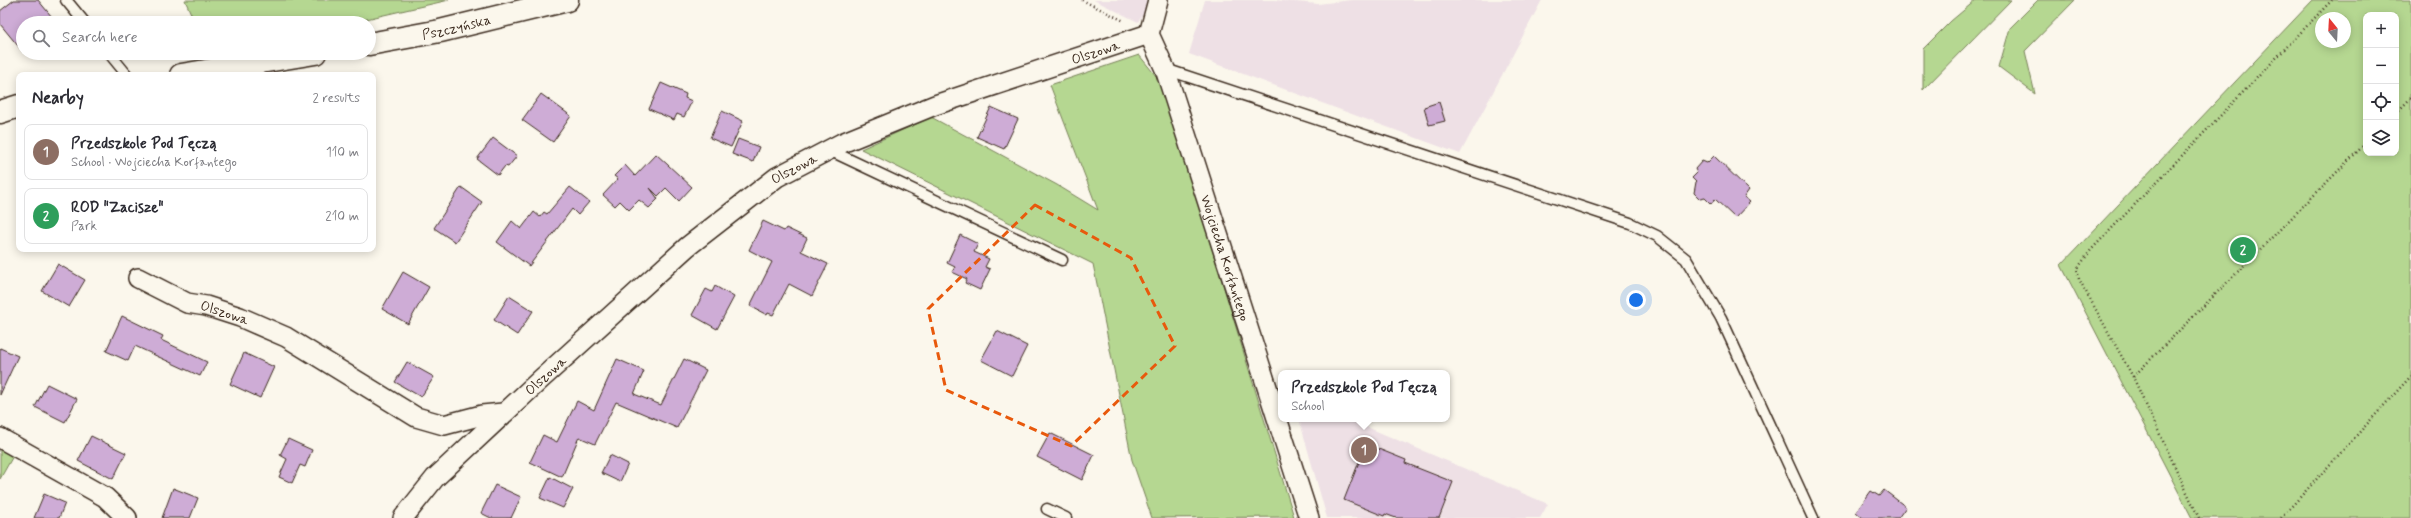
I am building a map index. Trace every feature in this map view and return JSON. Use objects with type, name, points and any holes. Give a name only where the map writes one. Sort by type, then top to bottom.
[{"type":"main road","name":"Pszczyńska","points":[[376,43],[440,31],[567,0]]},
{"type":"main road","points":[[199,72],[272,60]]},
{"type":"main road","points":[[0,112],[16,107]]},
{"type":"street","points":[[1149,34],[1158,0]]},
{"type":"street","name":"Wojciecha Korfantego","points":[[1149,34],[1165,69],[1278,421]]},
{"type":"street","name":"Olszowa","points":[[403,518],[435,478],[503,413],[687,247],[777,178],[829,150],[935,105],[1149,34]]},
{"type":"street","name":"Olszowa","points":[[138,278],[187,303],[206,306],[240,317],[286,337],[416,418],[444,425],[482,415],[503,413]]},
{"type":"street","name":"Wojciecha Korfantego","points":[[1278,422],[1309,518]]},
{"type":"street","points":[[0,438],[105,497],[127,518]]},
{"type":"lane","points":[[66,0],[79,16]]},
{"type":"lane","points":[[115,60],[125,72]]},
{"type":"lane","points":[[1165,69],[1630,224],[1657,236],[1686,259],[1721,318],[1813,518]]},
{"type":"lane","points":[[829,150],[1062,260]]},
{"type":"lane","points":[[1047,508],[1066,518]]},
{"type":"path","points":[[1082,0],[1149,34]]},
{"type":"path","points":[[2199,518],[2133,377],[2079,279],[2077,269],[2097,245],[2332,0]]},
{"type":"path","points":[[2399,110],[2411,98]]},
{"type":"path","points":[[2133,377],[2363,146]]},
{"type":"path","points":[[2281,518],[2411,376]]},
{"type":"highlighted area","points":[[1035,205],[1131,258],[1175,346],[1071,446],[946,390],[928,309]]},
{"type":"shaded area","points":[[1094,0],[1147,0],[1144,13],[1138,22]]},
{"type":"shaded area","points":[[1205,0],[1274,0],[1318,4],[1351,0],[1542,0],[1460,154],[1189,54]]},
{"type":"shaded area","points":[[1300,422],[1355,422],[1548,504],[1540,518],[1327,518]]},
{"type":"green space","points":[[185,0],[449,0],[376,17],[192,16]]},
{"type":"green space","points":[[1976,0],[2011,0],[1923,90],[1923,49],[1951,21]]},
{"type":"green space","points":[[2038,0],[2075,0],[2025,51],[2035,94],[1999,67],[2010,28]]},
{"type":"green space","points":[[2313,0],[2411,0],[2411,518],[2192,518],[2061,265]]},
{"type":"green space","points":[[1139,55],[1161,82],[1294,517],[1152,518],[1132,460],[1093,264],[861,149],[931,117],[1057,185],[1098,210],[1050,85]]},
{"type":"green space","points":[[0,449],[13,456],[0,479]]},
{"type":"building","points":[[14,0],[38,0],[51,16],[16,16],[16,43],[0,24],[0,11]]},
{"type":"building","points":[[661,83],[686,94],[685,98],[692,101],[684,117],[677,114],[674,120],[649,109]]},
{"type":"building","points":[[541,94],[571,116],[553,142],[522,120]]},
{"type":"building","points":[[1439,102],[1445,121],[1429,125],[1424,107]]},
{"type":"building","points":[[991,107],[1018,119],[1004,149],[977,137]]},
{"type":"building","points":[[722,111],[743,121],[731,147],[710,138]]},
{"type":"building","points":[[493,138],[517,156],[508,167],[505,166],[498,175],[477,159]]},
{"type":"building","points":[[738,139],[759,147],[753,162],[732,154]]},
{"type":"building","points":[[656,154],[692,187],[679,201],[666,188],[658,196],[650,188],[658,199],[649,208],[639,200],[629,210],[620,201],[615,206],[603,195],[618,179],[614,176],[625,165],[635,176]]},
{"type":"building","points":[[1714,156],[1749,190],[1744,197],[1750,202],[1735,218],[1715,199],[1711,204],[1705,198],[1700,199],[1694,193],[1696,182],[1692,178],[1697,173],[1695,169],[1702,161],[1707,163]]},
{"type":"building","points":[[461,187],[482,202],[455,242],[434,228]]},
{"type":"building","points":[[570,187],[589,202],[578,215],[572,209],[529,266],[497,242],[512,221],[521,229],[534,212],[540,217],[544,212],[547,214]]},
{"type":"building","points":[[763,221],[784,231],[786,228],[807,238],[801,251],[828,264],[812,296],[789,284],[773,315],[768,313],[767,315],[750,306],[772,262],[749,250]]},
{"type":"building","points":[[960,235],[978,244],[974,252],[989,259],[985,267],[990,269],[980,290],[965,283],[967,279],[952,272],[955,267],[947,263]]},
{"type":"building","points":[[58,264],[85,280],[69,307],[42,291]]},
{"type":"building","points":[[403,272],[429,287],[408,324],[382,309]]},
{"type":"building","points":[[715,286],[734,297],[717,329],[692,315],[706,289],[712,292]]},
{"type":"building","points":[[509,296],[533,311],[517,335],[494,320]]},
{"type":"building","points":[[122,316],[163,336],[161,340],[207,362],[200,376],[135,346],[128,361],[106,351]]},
{"type":"building","points":[[997,331],[1027,346],[1012,376],[981,360]]},
{"type":"building","points":[[0,348],[18,356],[0,395]]},
{"type":"building","points":[[244,353],[274,367],[260,398],[230,384]]},
{"type":"building","points":[[617,359],[644,371],[634,394],[661,405],[684,359],[706,370],[677,428],[616,402],[595,444],[579,437],[562,477],[530,462],[543,435],[557,442],[577,401],[594,410]]},
{"type":"building","points":[[407,362],[434,377],[421,397],[395,382]]},
{"type":"building","points":[[47,384],[77,399],[65,422],[35,407]]},
{"type":"building","points":[[1050,433],[1094,455],[1082,480],[1037,457]]},
{"type":"building","points":[[91,436],[126,453],[113,479],[78,461]]},
{"type":"building","points":[[288,439],[312,450],[305,467],[300,465],[292,483],[279,477],[287,459],[280,455]]},
{"type":"building","points":[[1366,444],[1406,460],[1405,463],[1453,482],[1439,518],[1396,518],[1385,514],[1384,516],[1344,500]]},
{"type":"building","points":[[610,455],[628,464],[620,482],[601,473]]},
{"type":"building","points":[[550,477],[573,489],[563,508],[540,498]]},
{"type":"building","points":[[495,485],[521,497],[511,518],[491,518],[481,513]]},
{"type":"building","points":[[173,488],[198,498],[190,518],[162,518]]},
{"type":"building","points":[[1884,490],[1906,507],[1898,518],[1863,518],[1856,512],[1871,491],[1879,496]]},
{"type":"building","points":[[44,494],[65,503],[59,518],[34,518]]},
{"type":"place","name":"ROD \"Zacisze\"","points":[[2243,250]]},
{"type":"place","name":"Przedszkole Pod Tęczą","points":[[1364,450]]}]
